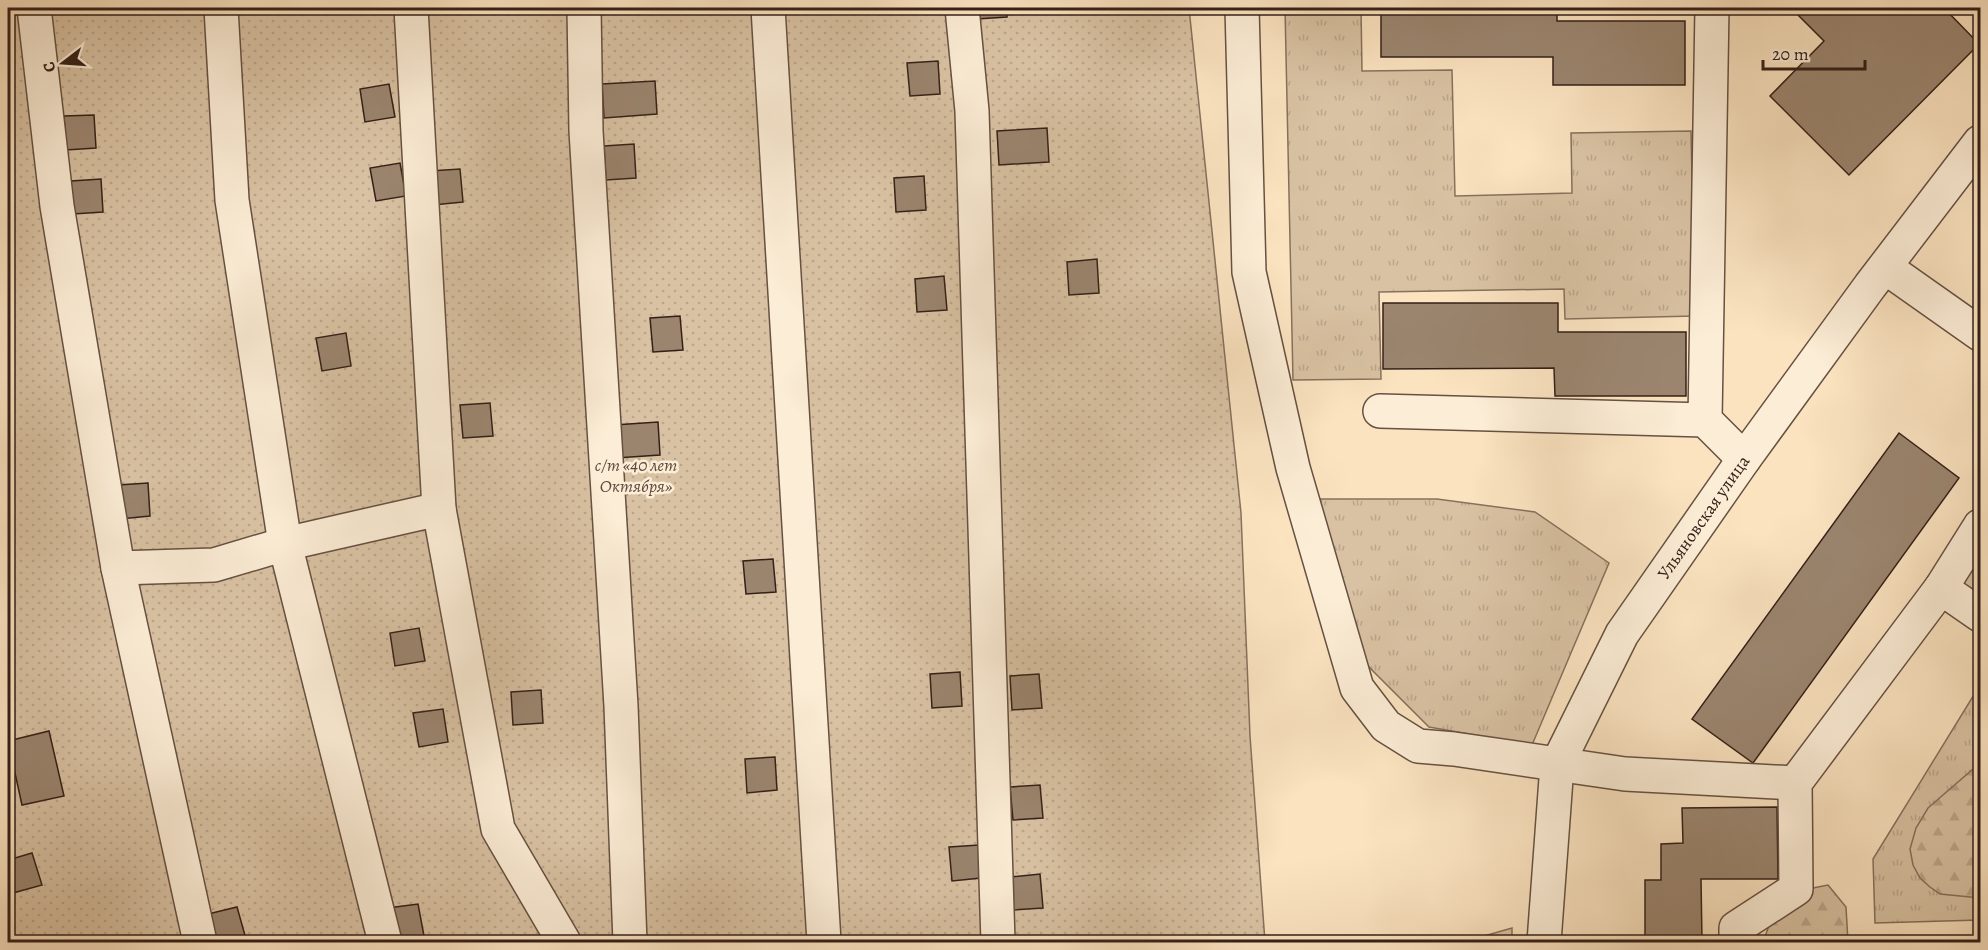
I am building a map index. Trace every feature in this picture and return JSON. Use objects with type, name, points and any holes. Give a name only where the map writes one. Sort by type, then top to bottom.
[{"type":"street","points":[[34,8],[57,206],[118,568],[200,942]]},
{"type":"street","points":[[221,8],[232,200],[285,544],[385,942]]},
{"type":"street","points":[[411,8],[440,509],[498,829],[564,942]]},
{"type":"street","points":[[584,8],[586,131],[621,706],[630,942]]},
{"type":"street","points":[[768,8],[824,942]]},
{"type":"street","points":[[962,8],[972,111],[998,942]]},
{"type":"street","points":[[1242,8],[1249,272],[1293,468],[1357,688],[1386,726],[1418,746],[1454,749],[1625,774],[1795,783]]},
{"type":"street","points":[[1705,420],[1712,8]]},
{"type":"street","name":"Ульяновская улица","points":[[1544,942],[1557,765],[1622,634],[1744,459],[1870,286],[1980,142]]},
{"type":"street","points":[[1885,267],[1980,334]]},
{"type":"street","points":[[1380,411],[1705,420],[1744,459]]},
{"type":"street","points":[[118,568],[214,565],[285,544],[440,509]]},
{"type":"street","points":[[1736,942],[1736,928],[1796,889],[1795,783],[1941,588],[1980,526]]},
{"type":"street","points":[[1941,588],[1980,615]]},
{"type":"green space","name":"с/т «40 лет Октября»","points":[[8,8],[1189,8],[1241,513],[1250,736],[1265,942],[8,942]]},
{"type":"green space","points":[[1285,8],[1361,8],[1362,71],[1452,70],[1455,196],[1572,193],[1571,133],[1691,131],[1695,316],[1565,319],[1564,289],[1379,292],[1381,379],[1293,380]]},
{"type":"green space","points":[[1318,499],[1437,499],[1535,512],[1609,563],[1532,745],[1429,727],[1365,663]]},
{"type":"green space","points":[[1980,551],[1980,603],[1957,586]]},
{"type":"green space","points":[[1980,685],[1980,920],[1875,923],[1873,859]]},
{"type":"green space","points":[[1980,763],[1980,898],[1940,894],[1920,878],[1913,865],[1910,849],[1916,828],[1928,808]]},
{"type":"green space","points":[[1828,885],[1846,907],[1848,942],[1763,942],[1774,912],[1813,888]]},
{"type":"green space","points":[[1512,928],[1512,942],[1463,942]]},
{"type":"building","points":[[976,8],[1007,8],[1007,17],[977,19]]},
{"type":"building","points":[[1381,8],[1557,8],[1557,21],[1685,21],[1685,85],[1553,85],[1553,57],[1381,57]]},
{"type":"building","points":[[1791,8],[1944,8],[1979,44],[1849,175],[1770,96],[1824,41]]},
{"type":"building","points":[[938,61],[940,94],[910,96],[907,63]]},
{"type":"building","points":[[655,81],[657,114],[604,118],[602,84]]},
{"type":"building","points":[[389,84],[395,117],[365,122],[360,89]]},
{"type":"building","points":[[94,115],[96,148],[66,150],[64,116]]},
{"type":"building","points":[[1047,128],[1049,162],[999,165],[997,131]]},
{"type":"building","points":[[634,144],[636,178],[606,180],[604,146]]},
{"type":"building","points":[[400,163],[406,196],[376,201],[370,168]]},
{"type":"building","points":[[460,169],[463,202],[433,205],[430,171]]},
{"type":"building","points":[[924,176],[926,210],[896,212],[894,178]]},
{"type":"building","points":[[101,179],[103,212],[73,214],[71,181]]},
{"type":"building","points":[[1097,259],[1099,293],[1069,295],[1067,262]]},
{"type":"building","points":[[944,276],[947,310],[917,312],[915,279]]},
{"type":"building","points":[[1383,303],[1558,303],[1558,332],[1686,332],[1686,396],[1555,396],[1554,368],[1383,369]]},
{"type":"building","points":[[680,316],[683,350],[653,352],[650,318]]},
{"type":"building","points":[[346,333],[351,366],[322,371],[316,338]]},
{"type":"building","points":[[490,403],[493,436],[463,438],[460,405]]},
{"type":"building","points":[[658,422],[660,455],[616,458],[614,425]]},
{"type":"building","points":[[1899,433],[1959,478],[1753,763],[1692,719]]},
{"type":"building","points":[[148,483],[150,516],[120,519],[118,485]]},
{"type":"building","points":[[773,559],[776,592],[746,594],[743,561]]},
{"type":"building","points":[[419,628],[425,661],[395,666],[390,633]]},
{"type":"building","points":[[960,672],[962,706],[932,708],[930,674]]},
{"type":"building","points":[[1039,674],[1042,708],[1012,710],[1010,676]]},
{"type":"building","points":[[541,690],[543,723],[513,725],[511,692]]},
{"type":"building","points":[[443,709],[448,742],[419,747],[413,713]]},
{"type":"building","points":[[49,731],[64,796],[22,805],[8,741]]},
{"type":"building","points":[[775,757],[777,790],[747,793],[745,759]]},
{"type":"building","points":[[1040,785],[1043,818],[1013,820],[1010,787]]},
{"type":"building","points":[[1777,807],[1778,879],[1701,879],[1702,942],[1645,942],[1645,880],[1661,880],[1661,844],[1683,843],[1682,808]]},
{"type":"building","points":[[979,845],[981,878],[952,881],[949,847]]},
{"type":"building","points":[[32,853],[42,885],[13,893],[8,874],[8,860]]},
{"type":"building","points":[[1040,874],[1043,908],[1013,910],[1010,877]]},
{"type":"building","points":[[418,904],[424,936],[394,941],[388,908]]},
{"type":"building","points":[[237,907],[246,939],[216,942],[208,914]]}]
